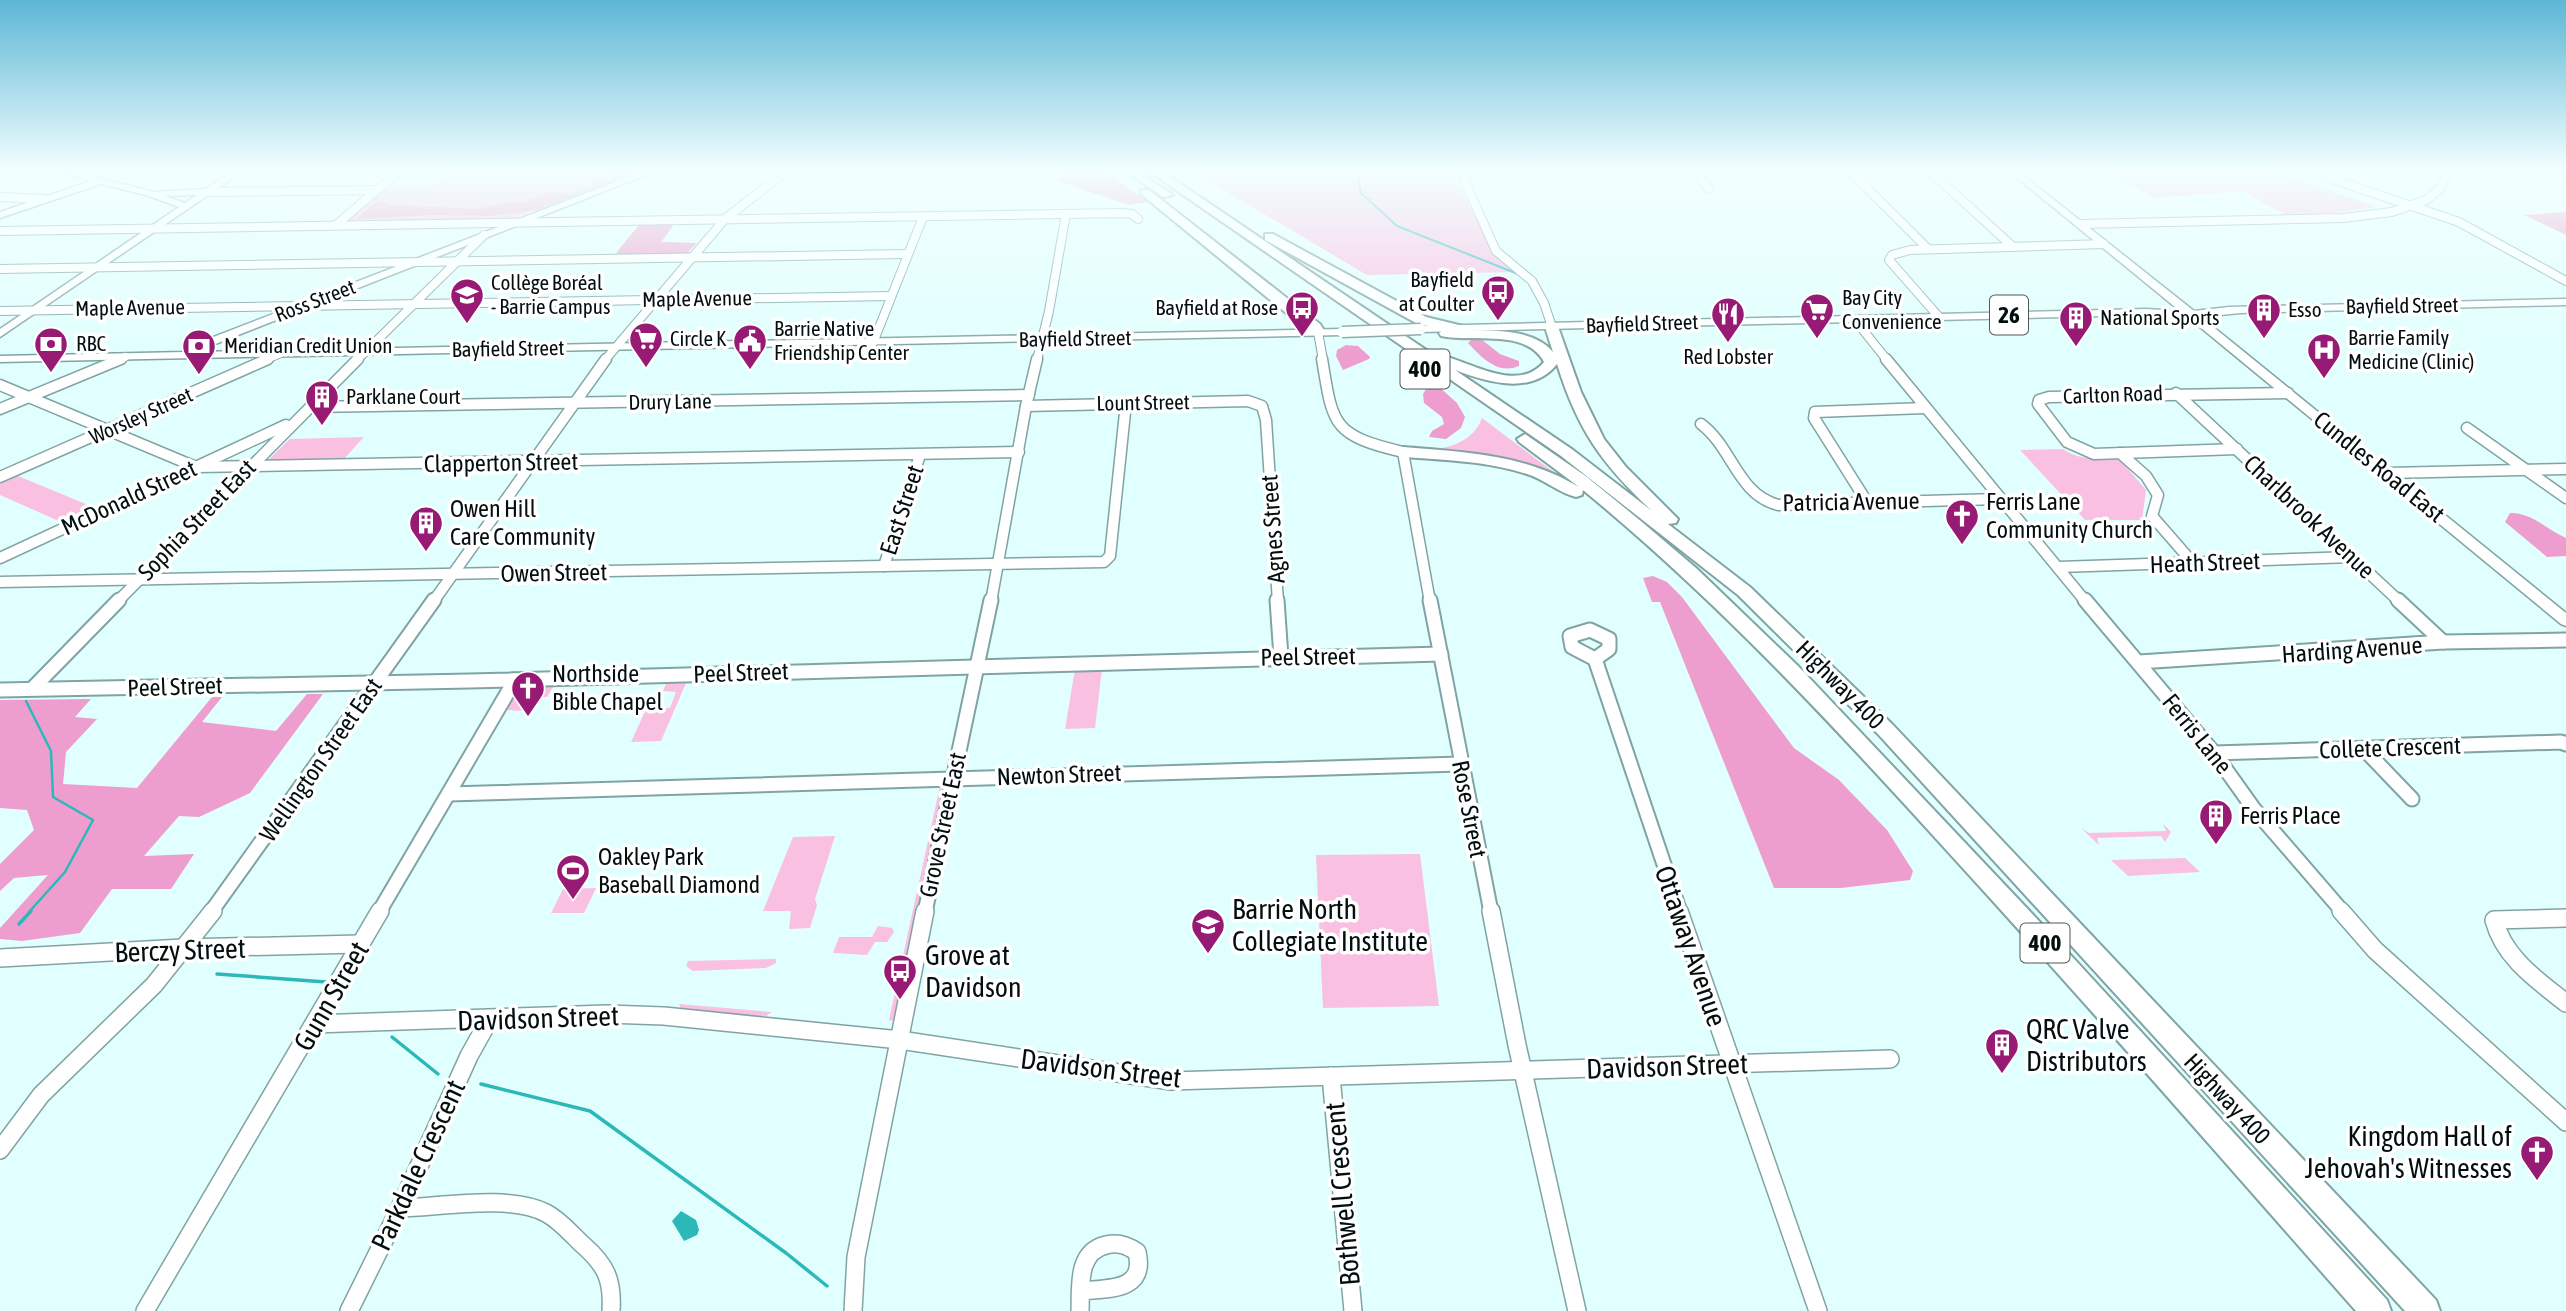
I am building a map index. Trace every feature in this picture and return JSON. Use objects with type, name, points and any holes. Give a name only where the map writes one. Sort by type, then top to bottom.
[{"type":"highway","points":[[1198,233],[1318,332]]},
{"type":"highway","name":"Highway 400","points":[[1225,233],[1532,445],[1609,504],[1703,586],[1803,682],[1970,860],[2376,1311]]},
{"type":"highway","name":"Highway 400","points":[[1244,233],[1567,453],[1744,591],[1885,729],[2425,1311]]},
{"type":"highway","points":[[1261,233],[1420,320],[1458,329]]},
{"type":"highway","points":[[1552,327],[1564,365],[1591,429],[1605,454],[1744,591]]},
{"type":"highway","points":[[1398,339],[1417,345],[1475,374],[1502,379],[1525,378],[1540,373],[1548,369],[1551,362],[1544,349],[1524,339],[1421,329]]},
{"type":"highway","points":[[1403,452],[1504,464],[1553,478],[1588,501],[1665,563],[1703,586]]},
{"type":"main road","points":[[0,334],[149,233]]},
{"type":"main road","name":"Ross Street","points":[[177,355],[489,233]]},
{"type":"main road","name":"Cundles Road East","points":[[2091,233],[2566,621]]},
{"type":"main road","points":[[2169,296],[2192,304],[2239,310]]},
{"type":"main road","name":"Bayfield Street","points":[[0,359],[1042,340],[2566,301]]},
{"type":"main road","points":[[267,305],[275,310],[276,316]]},
{"type":"main road","points":[[2150,312],[2206,327]]},
{"type":"main road","points":[[208,354],[207,347],[214,340]]},
{"type":"street","points":[[614,347],[713,233]]},
{"type":"street","points":[[873,343],[915,233]]},
{"type":"street","name":"Grove Street East","points":[[853,1311],[856,1257],[952,778],[999,564],[1026,406],[1062,233]]},
{"type":"street","points":[[1488,233],[1496,251],[1532,281],[1544,303],[1552,327]]},
{"type":"street","points":[[1912,233],[1928,249]]},
{"type":"street","points":[[1998,233],[2012,246]]},
{"type":"street","points":[[2483,233],[2566,281]]},
{"type":"street","name":"Sophia Street East","points":[[33,688],[248,467],[484,235]]},
{"type":"street","points":[[1939,317],[1889,260],[1897,253],[1928,249],[2104,244]]},
{"type":"street","points":[[0,269],[906,254]]},
{"type":"street","name":"Maple Avenue","points":[[0,311],[890,296]]},
{"type":"street","name":"Ferris Lane","points":[[1855,320],[1999,499],[2214,753],[2254,809],[2375,950],[2566,1122]]},
{"type":"street","points":[[1318,332],[1331,412],[1341,428],[1358,439],[1403,452]]},
{"type":"street","points":[[1321,349],[1329,339],[1342,332]]},
{"type":"street","name":"Wellington Street East","points":[[0,1150],[41,1095],[154,985],[183,948],[261,845],[614,347]]},
{"type":"street","name":"Worsley Street","points":[[0,477],[281,353]]},
{"type":"street","points":[[0,407],[125,357]]},
{"type":"street","name":"Clapperton Street","points":[[0,385],[195,467],[1019,452]]},
{"type":"street","name":"Charlbrook Avenue","points":[[2176,393],[2443,642]]},
{"type":"street","name":"Carlton Road","points":[[2237,449],[2087,453],[2068,446],[2038,404],[2039,400],[2049,397],[2288,393]]},
{"type":"street","name":"Drury Lane","points":[[310,407],[1029,395]]},
{"type":"street","name":"Lount Street","points":[[1026,406],[1248,401],[1259,403]]},
{"type":"street","name":"Owen Street","points":[[0,582],[1107,560],[1126,403]]},
{"type":"street","name":"Agnes Street","points":[[1259,403],[1266,420],[1281,657]]},
{"type":"street","points":[[1867,502],[1814,418],[1815,412],[1925,408]]},
{"type":"street","name":"McDonald Street","points":[[0,558],[296,421]]},
{"type":"street","name":"Patricia Avenue","points":[[1701,424],[1717,434],[1753,495],[1759,500],[1778,505],[1999,499]]},
{"type":"street","points":[[2468,428],[2566,498]]},
{"type":"street","name":"Rose Street","points":[[1403,452],[1460,764],[1522,1069],[1577,1311]]},
{"type":"street","points":[[2120,453],[2146,476],[2158,495],[2152,516],[2193,563]]},
{"type":"street","name":"East Street","points":[[884,566],[920,455]]},
{"type":"street","points":[[2388,473],[2566,469]]},
{"type":"street","name":"Heath Street","points":[[2059,567],[2352,557]]},
{"type":"street","name":"Harding Avenue","points":[[2139,662],[2221,659],[2443,642],[2566,640]]},
{"type":"street","name":"Peel Street","points":[[0,690],[515,680],[1441,654]]},
{"type":"street","name":"Ottaway Avenue","points":[[1595,660],[1731,1064],[1818,1311]]},
{"type":"street","name":"Gunn Street","points":[[145,1311],[515,680]]},
{"type":"street","name":"Collete Crescent","points":[[2214,753],[2561,742],[2566,744]]},
{"type":"street","points":[[2364,749],[2412,799]]},
{"type":"street","name":"Newton Street","points":[[449,794],[1460,764]]},
{"type":"street","points":[[2566,918],[2494,920],[2495,934],[2508,952],[2566,1003]]},
{"type":"street","name":"Berczy Street","points":[[3,961],[183,948],[360,944]]},
{"type":"street","name":"Davidson Street","points":[[314,1024],[623,1014],[900,1040],[1171,1082],[1890,1059]]},
{"type":"street","name":"Parkdale Crescent","points":[[348,1311],[400,1209],[469,1056],[489,1020]]},
{"type":"street","name":"Bothwell Crescent","points":[[1331,1076],[1353,1311]]},
{"type":"street","points":[[400,1209],[515,1206],[543,1211],[596,1255],[609,1271],[613,1284],[611,1311]]},
{"type":"street","points":[[1080,1311],[1082,1291]]},
{"type":"shaded area","points":[[632,233],[668,233],[661,242],[697,243],[687,253],[619,256],[616,253]]},
{"type":"shaded area","points":[[1296,233],[1484,233],[1493,251],[1514,272],[1367,275]]},
{"type":"shaded area","points":[[1472,339],[1481,339],[1500,354],[1519,361],[1519,366],[1504,368],[1491,364],[1468,343]]},
{"type":"shaded area","points":[[1346,345],[1358,346],[1369,359],[1343,370],[1336,356],[1337,350]]},
{"type":"shaded area","points":[[1437,385],[1457,403],[1465,417],[1461,428],[1446,439],[1429,437],[1432,431],[1444,424],[1442,417],[1424,403],[1423,394],[1428,386]]},
{"type":"shaded area","points":[[1482,418],[1563,479],[1428,451],[1453,445],[1467,438]]},
{"type":"shaded area","points":[[364,437],[342,461],[266,462],[290,439]]},
{"type":"shaded area","points":[[2063,449],[2082,457],[2117,456],[2146,490],[2142,520],[2085,520],[2020,450]]},
{"type":"shaded area","points":[[18,476],[93,507],[61,522],[0,495],[0,484]]},
{"type":"shaded area","points":[[2510,513],[2533,519],[2566,538],[2566,556],[2547,557],[2505,522]]},
{"type":"shaded area","points":[[1653,576],[1667,582],[1682,597],[1794,748],[1839,780],[1887,830],[1913,871],[1910,880],[1841,888],[1774,888],[1660,602],[1652,602],[1643,578]]},
{"type":"shaded area","points":[[1075,669],[1102,669],[1095,728],[1065,729]]},
{"type":"shaded area","points":[[686,683],[661,741],[631,742],[647,707],[670,708],[676,692],[663,691],[666,684]]},
{"type":"shaded area","points":[[553,687],[547,697],[529,698],[521,711],[507,710],[520,688]]},
{"type":"shaded area","points":[[307,694],[323,694],[250,793],[199,817],[179,816],[144,856],[194,854],[171,889],[112,889],[80,933],[22,941],[0,939],[0,928],[48,875],[14,878],[0,891],[0,864],[34,830],[27,810],[0,808],[0,700],[91,699],[75,717],[97,719],[66,752],[63,784],[137,788],[212,697],[222,697],[202,722],[276,731]]},
{"type":"shaded area","points":[[940,786],[944,789],[894,1021],[889,1020]]},
{"type":"shaded area","points":[[2163,824],[2171,832],[2165,842],[2161,836],[2097,838],[2099,845],[2081,828],[2089,833],[2166,831]]},
{"type":"shaded area","points":[[835,836],[815,899],[817,905],[810,928],[789,929],[791,911],[763,911],[793,837]]},
{"type":"shaded area","points":[[1420,854],[1439,1006],[1323,1008],[1316,855]]},
{"type":"shaded area","points":[[2185,858],[2200,872],[2128,876],[2111,860]]},
{"type":"shaded area","name":"Oakley Park Baseball Diamond","points":[[596,888],[584,913],[551,913],[563,889]]},
{"type":"shaded area","points":[[878,926],[892,928],[894,932],[887,942],[875,942],[867,955],[833,953],[839,937],[872,937]]},
{"type":"shaded area","points":[[776,959],[776,963],[766,968],[693,971],[686,966],[688,961]]},
{"type":"shaded area","points":[[679,1004],[772,1012],[766,1016],[681,1010]]},
{"type":"water","points":[[681,1211],[696,1220],[699,1230],[697,1235],[684,1241],[672,1221]]},
{"type":"waterway","points":[[1415,233],[1518,274]]},
{"type":"waterway","points":[[26,701],[51,751],[53,797],[93,820],[65,872],[29,912]]},
{"type":"waterway","points":[[19,924],[31,911]]},
{"type":"waterway","points":[[217,974],[326,982]]},
{"type":"waterway","points":[[392,1037],[438,1074]]},
{"type":"waterway","points":[[481,1084],[590,1111],[786,1253],[827,1286]]},
{"type":"place","name":"Bayfield at Coulter","points":[[1498,322]]},
{"type":"place","name":"Collège Boréal - Barrie Campus","points":[[467,325]]},
{"type":"place","name":"Bayfield at Rose","points":[[1302,338]]},
{"type":"place","name":"Bay City Convenience","points":[[1817,340]]},
{"type":"place","name":"Esso","points":[[2264,340]]},
{"type":"place","name":"Red Lobster","points":[[1728,344]]},
{"type":"place","name":"National Sports","points":[[2076,348]]},
{"type":"place","name":"Circle K","points":[[646,369]]},
{"type":"place","name":"Barrie Native Friendship Center","points":[[750,371]]},
{"type":"place","name":"RBC","points":[[51,374]]},
{"type":"place","name":"Meridian Credit Union","points":[[199,376]]},
{"type":"place","name":"Barrie Family Medicine (Clinic)","points":[[2324,380]]},
{"type":"place","name":"Parklane Court","points":[[322,427]]},
{"type":"place","name":"Ferris Lane Community Church","points":[[1962,546]]},
{"type":"place","name":"Owen Hill Care Community","points":[[426,553]]},
{"type":"place","name":"Northside Bible Chapel","points":[[528,718]]},
{"type":"place","name":"Ferris Place","points":[[2216,846]]},
{"type":"place","name":"Oakley Park Baseball Diamond","points":[[573,901]]},
{"type":"place","name":"Barrie North Collegiate Institute","points":[[1208,955]]},
{"type":"place","name":"Grove at Davidson","points":[[900,1001]]},
{"type":"place","name":"QRC Valve Distributors","points":[[2002,1075]]},
{"type":"place","name":"Kingdom Hall of Jehovah's Witnesses","points":[[2537,1182]]}]
